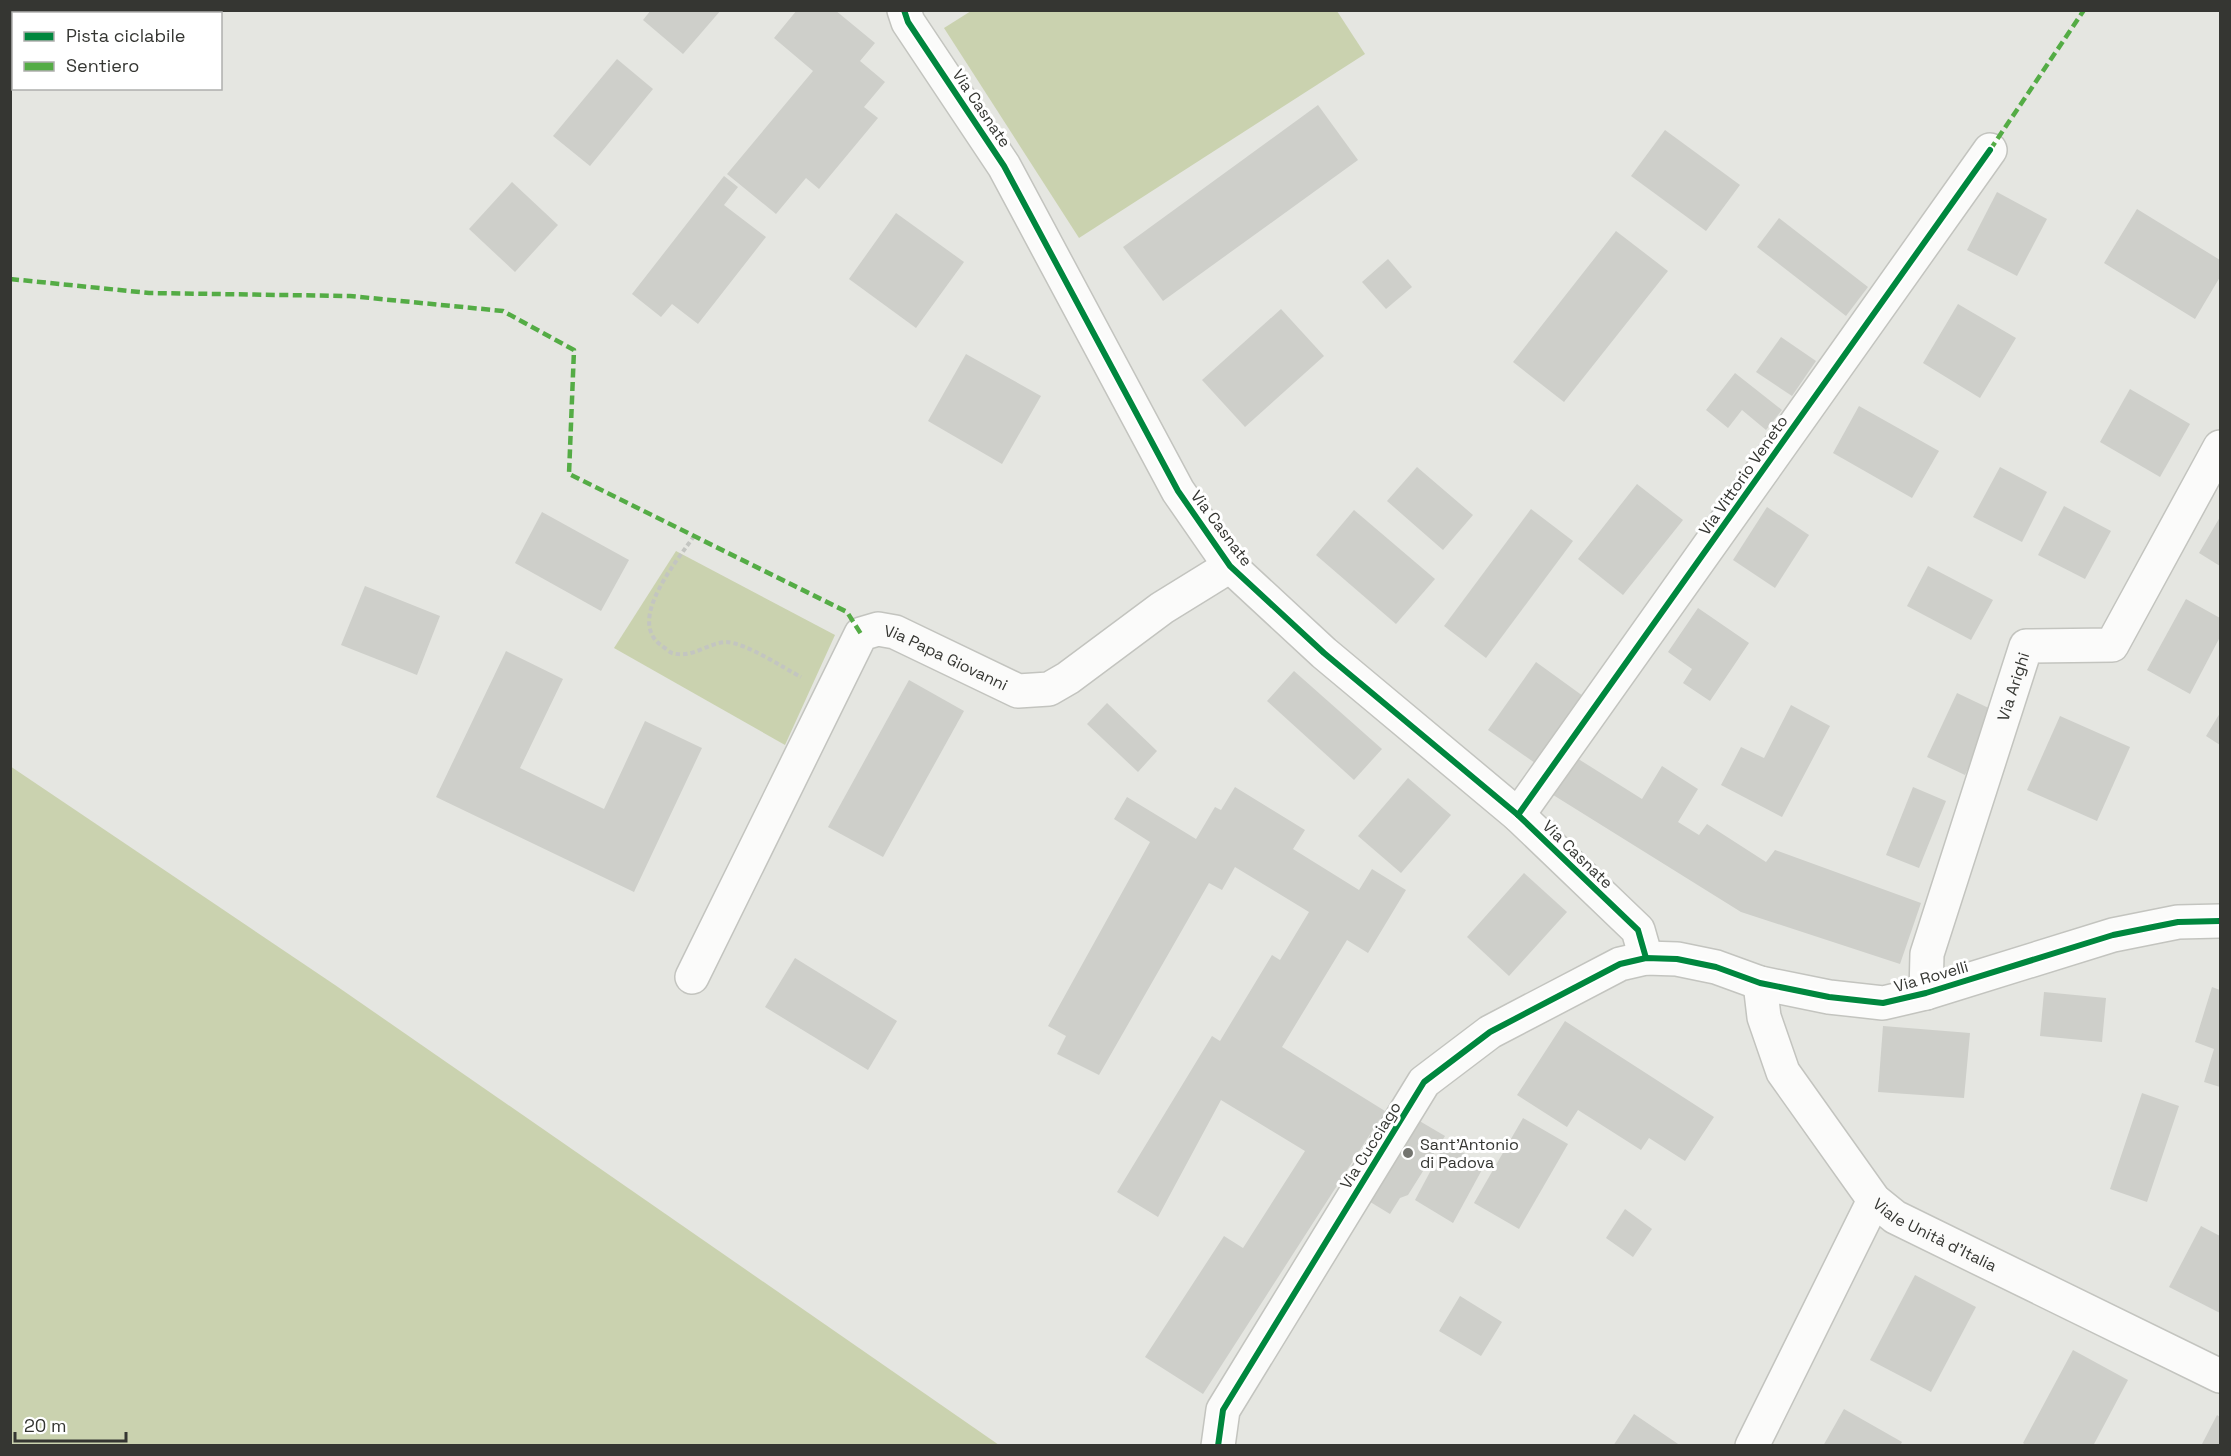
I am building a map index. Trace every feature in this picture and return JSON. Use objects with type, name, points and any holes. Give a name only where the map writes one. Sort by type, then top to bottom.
[{"type":"street","name":"Via Casnate","points":[[904,10],[908,22],[1004,166],[1178,491],[1230,566],[1324,653],[1518,815],[1638,930],[1646,958]]},
{"type":"street","name":"Via Vittorio Veneto","points":[[1518,815],[1990,150]]},
{"type":"street","name":"Via Arighi","points":[[1926,993],[1927,954],[2026,646],[2112,645],[2220,447]]},
{"type":"street","name":"Via Papa Giovanni","points":[[692,977],[861,634],[878,629],[895,632],[1018,691],[1048,689],[1068,678],[1162,608],[1230,566]]},
{"type":"street","name":"Via Rovelli","points":[[1646,958],[1677,959],[1716,967],[1760,983],[1830,997],[1883,1003],[1926,993],[2113,935],[2178,922],[2220,921]]},
{"type":"street","name":"Via Cucciago","points":[[1218,1446],[1223,1410],[1424,1082],[1490,1032],[1620,964],[1646,958]]},
{"type":"street","name":"Viale Unità d'Italia","points":[[1760,983],[1764,1017],[1783,1072],[1874,1200],[1895,1217],[2220,1376]]},
{"type":"street","points":[[1752,1446],[1874,1200]]},
{"type":"path","points":[[694,536],[655,595],[648,619],[654,640],[671,652],[689,654],[726,642],[746,648],[832,692]]},
{"type":"green space","points":[[971,11],[1337,11],[1365,54],[1079,238],[944,28]]},
{"type":"green space","points":[[676,551],[835,635],[785,745],[614,648]]},
{"type":"green space","points":[[10,766],[335,985],[999,1445],[11,1445]]},
{"type":"building","points":[[651,10],[721,10],[683,54],[643,20]]},
{"type":"building","points":[[797,10],[835,10],[875,43],[860,61],[885,82],[864,107],[878,118],[819,189],[806,178],[776,214],[727,174],[813,71],[774,38]]},
{"type":"building","points":[[617,59],[653,89],[590,166],[553,136]]},
{"type":"building","points":[[1318,105],[1358,160],[1163,301],[1123,247]]},
{"type":"building","points":[[1665,130],[1740,185],[1706,231],[1631,176]]},
{"type":"building","points":[[724,176],[738,187],[724,205],[766,237],[698,324],[672,304],[661,317],[632,294]]},
{"type":"building","points":[[512,182],[558,225],[515,272],[469,229]]},
{"type":"building","points":[[1997,192],[2047,219],[2017,276],[1967,250]]},
{"type":"building","points":[[2137,209],[2220,260],[2220,277],[2195,319],[2104,263]]},
{"type":"building","points":[[896,213],[964,262],[916,328],[849,279]]},
{"type":"building","points":[[1779,218],[1868,287],[1846,316],[1757,247]]},
{"type":"building","points":[[1616,231],[1668,271],[1564,402],[1513,362]]},
{"type":"building","points":[[1388,259],[1412,287],[1386,309],[1362,282]]},
{"type":"building","points":[[1958,304],[2016,338],[1980,398],[1923,363]]},
{"type":"building","points":[[1281,309],[1324,356],[1245,427],[1202,380]]},
{"type":"building","points":[[1781,337],[1816,361],[1792,396],[1756,372]]},
{"type":"building","points":[[966,354],[1041,396],[1002,464],[928,421]]},
{"type":"building","points":[[1735,373],[1782,410],[1766,430],[1742,410],[1728,428],[1706,410]]},
{"type":"building","points":[[2130,389],[2190,424],[2160,477],[2100,442]]},
{"type":"building","points":[[1859,406],[1939,451],[1912,498],[1833,453]]},
{"type":"building","points":[[1417,467],[1473,515],[1443,550],[1387,501]]},
{"type":"building","points":[[2000,467],[2047,492],[2022,542],[1973,517]]},
{"type":"building","points":[[1637,484],[1683,520],[1623,595],[1578,559]]},
{"type":"building","points":[[2064,506],[2111,531],[2085,579],[2038,555]]},
{"type":"building","points":[[1767,507],[1809,535],[1775,588],[1733,560]]},
{"type":"building","points":[[1531,509],[1573,541],[1486,658],[1444,626]]},
{"type":"building","points":[[1354,510],[1435,579],[1396,624],[1316,555]]},
{"type":"building","points":[[542,512],[629,560],[601,611],[515,563]]},
{"type":"building","points":[[2220,517],[2220,566],[2199,553]]},
{"type":"building","points":[[1928,566],[1993,600],[1971,640],[1907,606]]},
{"type":"building","points":[[365,586],[440,616],[417,675],[341,645]]},
{"type":"building","points":[[2186,599],[2220,618],[2220,637],[2190,694],[2147,670]]},
{"type":"building","points":[[1698,608],[1749,643],[1710,701],[1683,683],[1692,669],[1668,652]]},
{"type":"building","points":[[506,651],[563,679],[520,768],[604,809],[645,721],[702,748],[634,892],[436,797]]},
{"type":"building","points":[[1536,662],[1583,696],[1535,763],[1488,730]]},
{"type":"building","points":[[1294,671],[1382,749],[1354,780],[1267,701]]},
{"type":"building","points":[[909,680],[964,711],[883,857],[828,827]]},
{"type":"building","points":[[1957,693],[1995,711],[1965,775],[1927,757]]},
{"type":"building","points":[[1107,703],[1157,751],[1138,772],[1087,724]]},
{"type":"building","points":[[1791,705],[1830,726],[1782,817],[1721,785],[1741,747],[1764,758]]},
{"type":"building","points":[[2220,713],[2220,745],[2206,736]]},
{"type":"building","points":[[2060,716],[2130,747],[2097,821],[2027,790]]},
{"type":"building","points":[[1572,755],[1642,799],[1662,766],[1698,789],[1678,822],[1699,835],[1707,824],[1766,862],[1775,850],[1921,903],[1900,964],[1741,912],[1550,793]]},
{"type":"building","points":[[1408,778],[1451,815],[1401,873],[1358,836]]},
{"type":"building","points":[[1235,787],[1305,830],[1293,849],[1359,890],[1372,869],[1406,890],[1368,953],[1347,940],[1282,1047],[1385,1111],[1203,1394],[1145,1357],[1224,1236],[1243,1248],[1305,1151],[1221,1100],[1158,1217],[1117,1192],[1212,1036],[1220,1041],[1272,955],[1280,960],[1309,912],[1235,867],[1222,890],[1209,883],[1099,1075],[1057,1054],[1066,1036],[1048,1026],[1150,842],[1114,819],[1127,797],[1196,839],[1215,807],[1221,810]]},
{"type":"building","points":[[1913,787],[1946,801],[1919,868],[1886,855]]},
{"type":"building","points":[[1524,873],[1567,912],[1509,976],[1467,937]]},
{"type":"building","points":[[795,958],[897,1021],[868,1070],[765,1007]]},
{"type":"building","points":[[2212,987],[2220,990],[2220,1087],[2204,1082],[2214,1049],[2195,1042]]},
{"type":"building","points":[[2044,992],[2106,998],[2102,1042],[2040,1036]]},
{"type":"building","points":[[1565,1021],[1714,1117],[1685,1161],[1649,1138],[1641,1150],[1578,1110],[1567,1127],[1517,1095]]},
{"type":"building","points":[[1883,1026],[1970,1033],[1964,1098],[1878,1092]]},
{"type":"building","points":[[2142,1093],[2179,1106],[2147,1202],[2110,1189]]},
{"type":"building","name":"Sant'Antonio di Padova","points":[[1406,1113],[1445,1136],[1408,1195],[1400,1198],[1390,1214],[1367,1200]]},
{"type":"building","points":[[1523,1118],[1568,1144],[1519,1229],[1474,1203]]},
{"type":"building","points":[[1446,1142],[1484,1166],[1453,1223],[1415,1200]]},
{"type":"building","points":[[1625,1209],[1652,1229],[1633,1257],[1606,1238]]},
{"type":"building","points":[[2201,1226],[2220,1236],[2220,1313],[2169,1287]]},
{"type":"building","points":[[1915,1275],[1976,1307],[1931,1392],[1870,1360]]},
{"type":"building","points":[[1460,1296],[1502,1322],[1481,1356],[1439,1331]]},
{"type":"building","points":[[2073,1350],[2128,1380],[2093,1446],[2027,1446],[2023,1443]]},
{"type":"building","points":[[1844,1409],[1902,1442],[1900,1446],[1823,1446]]},
{"type":"building","points":[[1634,1414],[1681,1446],[1613,1446]]},
{"type":"building","points":[[2217,1415],[2220,1417],[2220,1446],[2201,1446]]},
{"type":"marked path","points":[[1990,150],[2084,10]]},
{"type":"marked path","points":[[10,279],[149,293],[350,296],[503,311],[574,350],[569,474],[847,612],[861,634]]},
{"type":"cycle path","points":[[904,10],[908,22],[1004,166],[1178,491],[1230,566],[1324,653],[1518,815],[1638,930],[1646,958]]},
{"type":"cycle path","points":[[1518,815],[1990,150]]},
{"type":"cycle path","points":[[1218,1446],[1223,1410],[1424,1082],[1490,1032],[1620,964],[1646,958],[1677,959],[1716,967],[1760,983],[1829,997],[1883,1003],[1926,993],[2113,935],[2178,922],[2220,921]]},
{"type":"place","name":"Sant'Antonio di Padova","points":[[1408,1153]]}]
